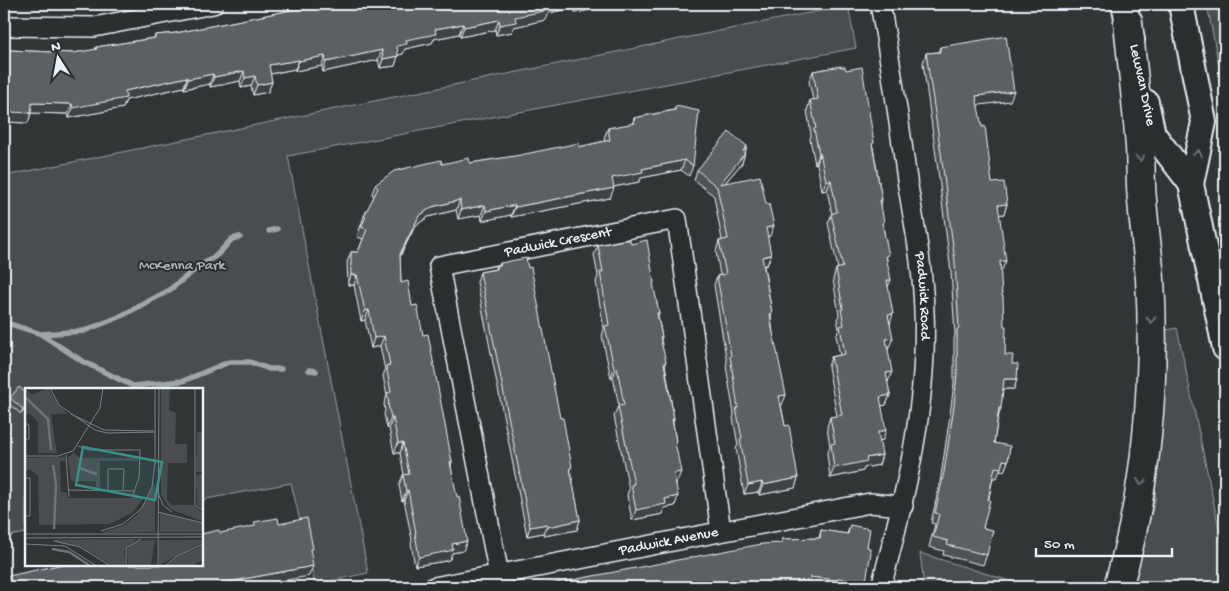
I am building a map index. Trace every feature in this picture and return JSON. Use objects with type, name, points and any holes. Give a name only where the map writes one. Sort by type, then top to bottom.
[{"type":"highway","points":[[1118,587],[1143,470],[1150,402],[1151,364],[1150,279],[1142,199],[1140,146],[1126,13]]},
{"type":"main road","points":[[1167,4],[1204,122]]},
{"type":"main road","name":"Lewvan Drive","points":[[1181,4],[1204,122],[1191,184],[1225,348]]},
{"type":"main road","name":"Lewvan Drive","points":[[1126,13],[1153,134],[1191,184]]},
{"type":"street","points":[[4,26],[94,27],[212,4]]},
{"type":"street","name":"Padwick Road","points":[[880,4],[918,251],[924,311],[918,421],[903,506],[881,587]]},
{"type":"street","name":"Padwick Crescent","points":[[499,575],[440,266],[458,262],[677,220],[721,531]]},
{"type":"street","name":"Padwick Avenue","points":[[434,587],[870,503],[903,506]]},
{"type":"green space","points":[[1207,4],[1225,4],[1225,99]]},
{"type":"green space","name":"McKenna Park","points":[[848,5],[856,48],[288,156],[368,573],[315,584],[291,483],[202,500],[202,388],[25,388],[25,533],[4,537],[4,176]]},
{"type":"green space","points":[[1177,328],[1225,557],[1225,587],[1132,587],[1155,500],[1160,331]]},
{"type":"green space","points":[[920,553],[1029,587],[922,587],[923,577]]},
{"type":"building","points":[[322,4],[548,4],[549,10],[515,17],[516,22],[500,25],[499,20],[464,27],[463,24],[435,29],[436,34],[406,40],[407,44],[397,46],[398,56],[383,59],[382,50],[326,62],[325,56],[269,65],[272,82],[257,85],[255,76],[245,78],[244,71],[214,77],[213,74],[188,79],[187,77],[125,91],[126,98],[73,108],[72,104],[32,103],[31,113],[8,112],[4,110],[4,49],[73,53],[97,49],[96,47],[155,38],[155,35],[176,33]]},
{"type":"building","points":[[1006,36],[1014,91],[976,96],[982,127],[985,126],[992,183],[1004,182],[1007,204],[998,205],[1006,261],[1000,261],[1004,326],[1006,326],[1005,355],[1013,355],[1012,364],[1018,364],[1017,379],[1004,379],[1001,408],[999,408],[994,443],[1010,446],[1008,461],[1003,460],[1001,468],[995,467],[988,500],[990,500],[983,528],[993,530],[987,555],[947,545],[948,541],[933,537],[939,514],[935,513],[944,472],[954,406],[957,373],[957,329],[959,329],[955,262],[926,53],[940,52],[940,47]]},
{"type":"building","points":[[845,67],[846,70],[862,67],[874,143],[872,144],[882,200],[880,200],[884,222],[882,223],[889,255],[886,256],[891,280],[887,280],[893,314],[888,315],[893,338],[886,339],[892,372],[886,373],[890,395],[880,397],[886,430],[878,432],[882,455],[866,458],[867,461],[834,468],[831,444],[835,443],[830,417],[842,415],[831,357],[845,354],[840,326],[844,325],[841,309],[843,309],[836,269],[843,267],[831,214],[837,212],[831,180],[826,181],[814,129],[816,128],[810,100],[818,99],[813,71]]},
{"type":"building","points":[[676,106],[699,111],[693,166],[685,160],[642,169],[643,172],[612,178],[614,188],[515,207],[515,205],[486,211],[485,205],[461,210],[460,200],[432,207],[419,216],[400,254],[401,283],[408,281],[412,306],[417,305],[423,335],[428,334],[452,462],[450,462],[457,497],[459,496],[467,541],[452,544],[453,549],[449,551],[419,557],[408,490],[406,491],[403,475],[409,474],[403,443],[398,443],[388,404],[387,393],[391,392],[386,366],[390,365],[384,336],[374,338],[369,310],[365,311],[357,275],[351,275],[351,252],[358,252],[367,229],[361,227],[366,217],[364,216],[378,188],[375,185],[394,171],[441,160],[442,164],[469,158],[470,163],[579,143],[579,147],[610,140],[608,128],[635,123],[634,118],[675,110]]},
{"type":"building","points":[[729,132],[747,146],[743,151],[745,153],[720,184],[760,176],[766,204],[769,204],[774,226],[766,228],[771,255],[762,257],[772,313],[770,313],[772,328],[786,395],[779,396],[785,426],[789,425],[798,478],[763,485],[762,482],[748,485],[740,439],[742,438],[736,408],[738,408],[731,356],[717,276],[726,274],[719,241],[728,239],[717,187],[697,170]]},
{"type":"building","points":[[630,240],[631,244],[647,240],[659,313],[657,313],[662,337],[660,337],[666,362],[664,363],[674,419],[672,419],[675,442],[681,472],[674,473],[678,496],[665,499],[666,504],[636,510],[631,485],[634,484],[618,406],[624,405],[617,367],[614,368],[605,326],[609,325],[600,272],[603,272],[598,245]]},
{"type":"building","points":[[526,258],[528,268],[531,267],[560,418],[563,418],[580,520],[548,527],[547,524],[530,527],[480,272],[497,269],[496,265],[501,265],[500,263]]},
{"type":"building","points":[[19,387],[25,392],[25,406],[23,409],[10,398]]},
{"type":"building","points":[[278,518],[279,524],[307,518],[313,549],[310,549],[313,566],[202,587],[4,587],[4,577],[54,566],[202,566],[202,534],[219,530],[220,533],[255,526],[254,522]]},
{"type":"building","points":[[850,525],[870,529],[867,547],[870,548],[871,552],[866,581],[810,577],[810,585],[802,585],[802,587],[535,587],[762,544],[782,543],[782,539],[820,538],[821,530],[848,534]]},
{"type":"waterway","points":[[269,231],[277,229]]},
{"type":"waterway","points":[[41,334],[84,331],[119,317],[168,291],[217,255],[232,239],[240,237]]},
{"type":"waterway","points":[[4,326],[10,324],[41,334],[82,361],[133,386],[183,381],[229,362],[250,362],[269,369],[281,369]]},
{"type":"waterway","points":[[309,370],[316,371]]}]
